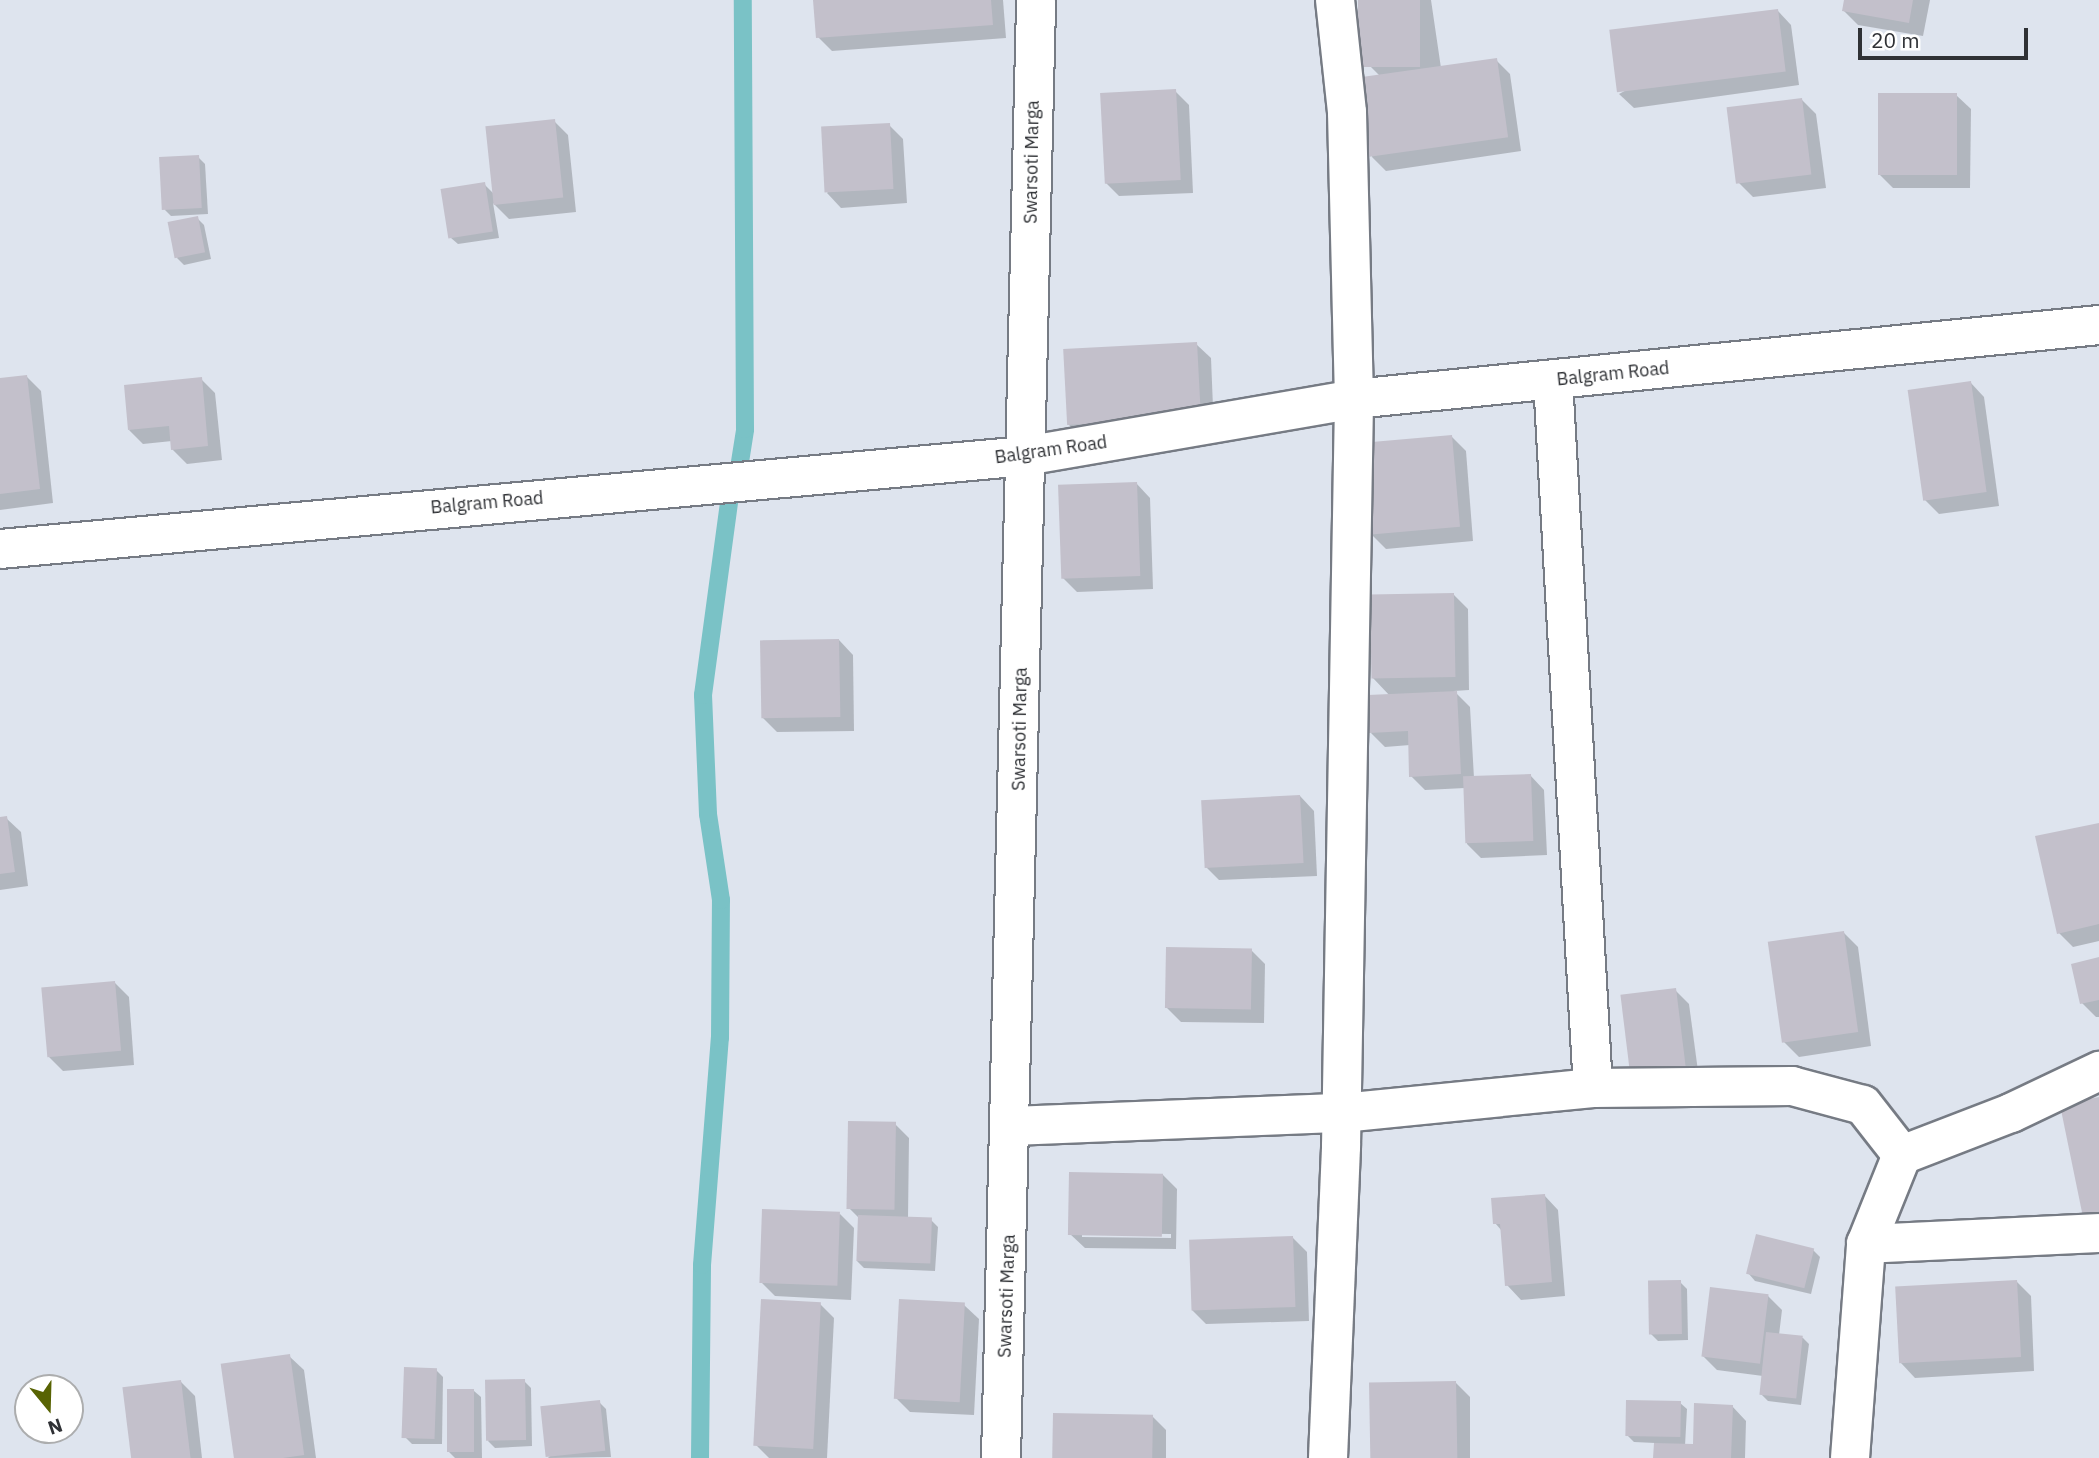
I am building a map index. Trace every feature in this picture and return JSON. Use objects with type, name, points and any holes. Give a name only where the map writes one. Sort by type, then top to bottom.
[{"type":"street","name":"Swarsoti Marga","points":[[1002,1458],[1012,1126],[1035,0]]},
{"type":"street","points":[[1328,1458],[1342,1113],[1354,399],[1348,112],[1335,0]]},
{"type":"street","name":"Balgram Road","points":[[0,549],[1026,456],[1354,399],[2099,326]]},
{"type":"street","points":[[1553,380],[1593,1088]]},
{"type":"street","points":[[1850,1458],[1866,1244],[1902,1155],[2011,1113],[2099,1071]]},
{"type":"street","points":[[1012,1126],[1342,1113],[1593,1088],[1792,1086],[1863,1104],[1902,1155]]},
{"type":"street","points":[[1866,1244],[2099,1233]]},
{"type":"building","points":[[813,0],[991,0],[993,25],[816,38]]},
{"type":"building","points":[[1358,0],[1420,0],[1420,67],[1358,67]]},
{"type":"building","points":[[1844,0],[1913,0],[1909,23],[1842,11]]},
{"type":"building","points":[[1778,9],[1786,72],[1617,92],[1609,30]]},
{"type":"building","points":[[1497,58],[1508,137],[1369,157],[1358,77]]},
{"type":"building","points":[[1176,89],[1181,180],[1105,184],[1100,93]]},
{"type":"building","points":[[1878,93],[1957,93],[1957,175],[1878,175]]},
{"type":"building","points":[[1802,98],[1811,174],[1736,184],[1727,107]]},
{"type":"building","points":[[555,119],[563,198],[494,205],[485,126]]},
{"type":"building","points":[[890,123],[893,189],[825,193],[821,127]]},
{"type":"building","points":[[199,155],[202,208],[162,210],[159,157]]},
{"type":"building","points":[[485,182],[493,231],[448,238],[441,189]]},
{"type":"building","points":[[198,216],[205,252],[175,258],[168,222]]},
{"type":"building","points":[[1197,342],[1201,418],[1067,425],[1063,349]]},
{"type":"building","points":[[27,375],[40,489],[0,494],[0,378]]},
{"type":"building","points":[[202,377],[208,446],[171,450],[169,426],[128,430],[124,385]]},
{"type":"building","points":[[1971,381],[1987,492],[1923,501],[1908,390]]},
{"type":"building","points":[[1452,435],[1460,527],[1371,534],[1363,443]]},
{"type":"building","points":[[1137,482],[1140,576],[1061,579],[1058,485]]},
{"type":"building","points":[[1454,593],[1455,677],[1371,678],[1370,594]]},
{"type":"building","points":[[839,639],[840,717],[761,718],[760,640]]},
{"type":"building","points":[[1457,691],[1461,774],[1409,777],[1408,731],[1369,733],[1368,695]]},
{"type":"building","points":[[1531,774],[1533,841],[1465,843],[1463,776]]},
{"type":"building","points":[[1300,795],[1304,863],[1205,868],[1201,800]]},
{"type":"building","points":[[7,816],[15,872],[0,874],[0,817]]},
{"type":"building","points":[[2099,823],[2099,924],[2057,934],[2035,836]]},
{"type":"building","points":[[1844,931],[1858,1032],[1782,1043],[1768,942]]},
{"type":"building","points":[[1166,947],[1252,949],[1251,1009],[1165,1008]]},
{"type":"building","points":[[2099,957],[2099,1000],[2080,1004],[2071,964]]},
{"type":"building","points":[[115,981],[121,1051],[47,1057],[41,987]]},
{"type":"building","points":[[1676,988],[1686,1072],[1631,1079],[1620,995]]},
{"type":"building","points":[[2099,1097],[2099,1219],[2084,1222],[2060,1105]]},
{"type":"building","points":[[848,1121],[896,1122],[894,1210],[846,1209]]},
{"type":"building","points":[[1069,1172],[1163,1174],[1162,1237],[1068,1235]]},
{"type":"building","points":[[1545,1194],[1552,1282],[1505,1286],[1500,1224],[1493,1224],[1491,1198]]},
{"type":"building","points":[[762,1209],[840,1212],[837,1286],[759,1283]]},
{"type":"building","points":[[858,1215],[932,1218],[930,1264],[856,1261]]},
{"type":"building","points":[[1756,1234],[1814,1249],[1804,1288],[1746,1274]]},
{"type":"building","points":[[1293,1236],[1295,1307],[1192,1311],[1189,1240]]},
{"type":"building","points":[[1681,1280],[1682,1334],[1649,1335],[1648,1281]]},
{"type":"building","points":[[2017,1280],[2021,1357],[1899,1363],[1895,1286]]},
{"type":"building","points":[[1710,1287],[1769,1294],[1760,1364],[1701,1356]]},
{"type":"building","points":[[761,1299],[821,1302],[813,1449],[753,1446]]},
{"type":"building","points":[[899,1299],[965,1302],[960,1402],[894,1399]]},
{"type":"building","points":[[1766,1332],[1803,1336],[1796,1399],[1759,1395]]},
{"type":"building","points":[[290,1354],[304,1455],[234,1458],[221,1364]]},
{"type":"building","points":[[404,1367],[437,1368],[435,1439],[402,1438]]},
{"type":"building","points":[[525,1379],[526,1440],[486,1441],[485,1380]]},
{"type":"building","points":[[181,1380],[191,1458],[131,1458],[122,1387]]},
{"type":"building","points":[[1456,1381],[1457,1458],[1370,1458],[1369,1383]]},
{"type":"building","points":[[447,1389],[474,1389],[474,1452],[447,1452]]},
{"type":"building","points":[[600,1400],[605,1451],[546,1457],[540,1406]]},
{"type":"building","points":[[1626,1400],[1681,1401],[1680,1437],[1625,1436]]},
{"type":"building","points":[[1694,1403],[1733,1405],[1731,1458],[1653,1458],[1654,1443],[1693,1444]]},
{"type":"building","points":[[1053,1413],[1153,1415],[1152,1458],[1052,1458]]},
{"type":"waterway","points":[[740,462],[745,429],[743,0]]},
{"type":"waterway","points":[[700,1458],[702,1265],[720,1038],[721,900],[708,814],[703,695],[729,502]]}]
